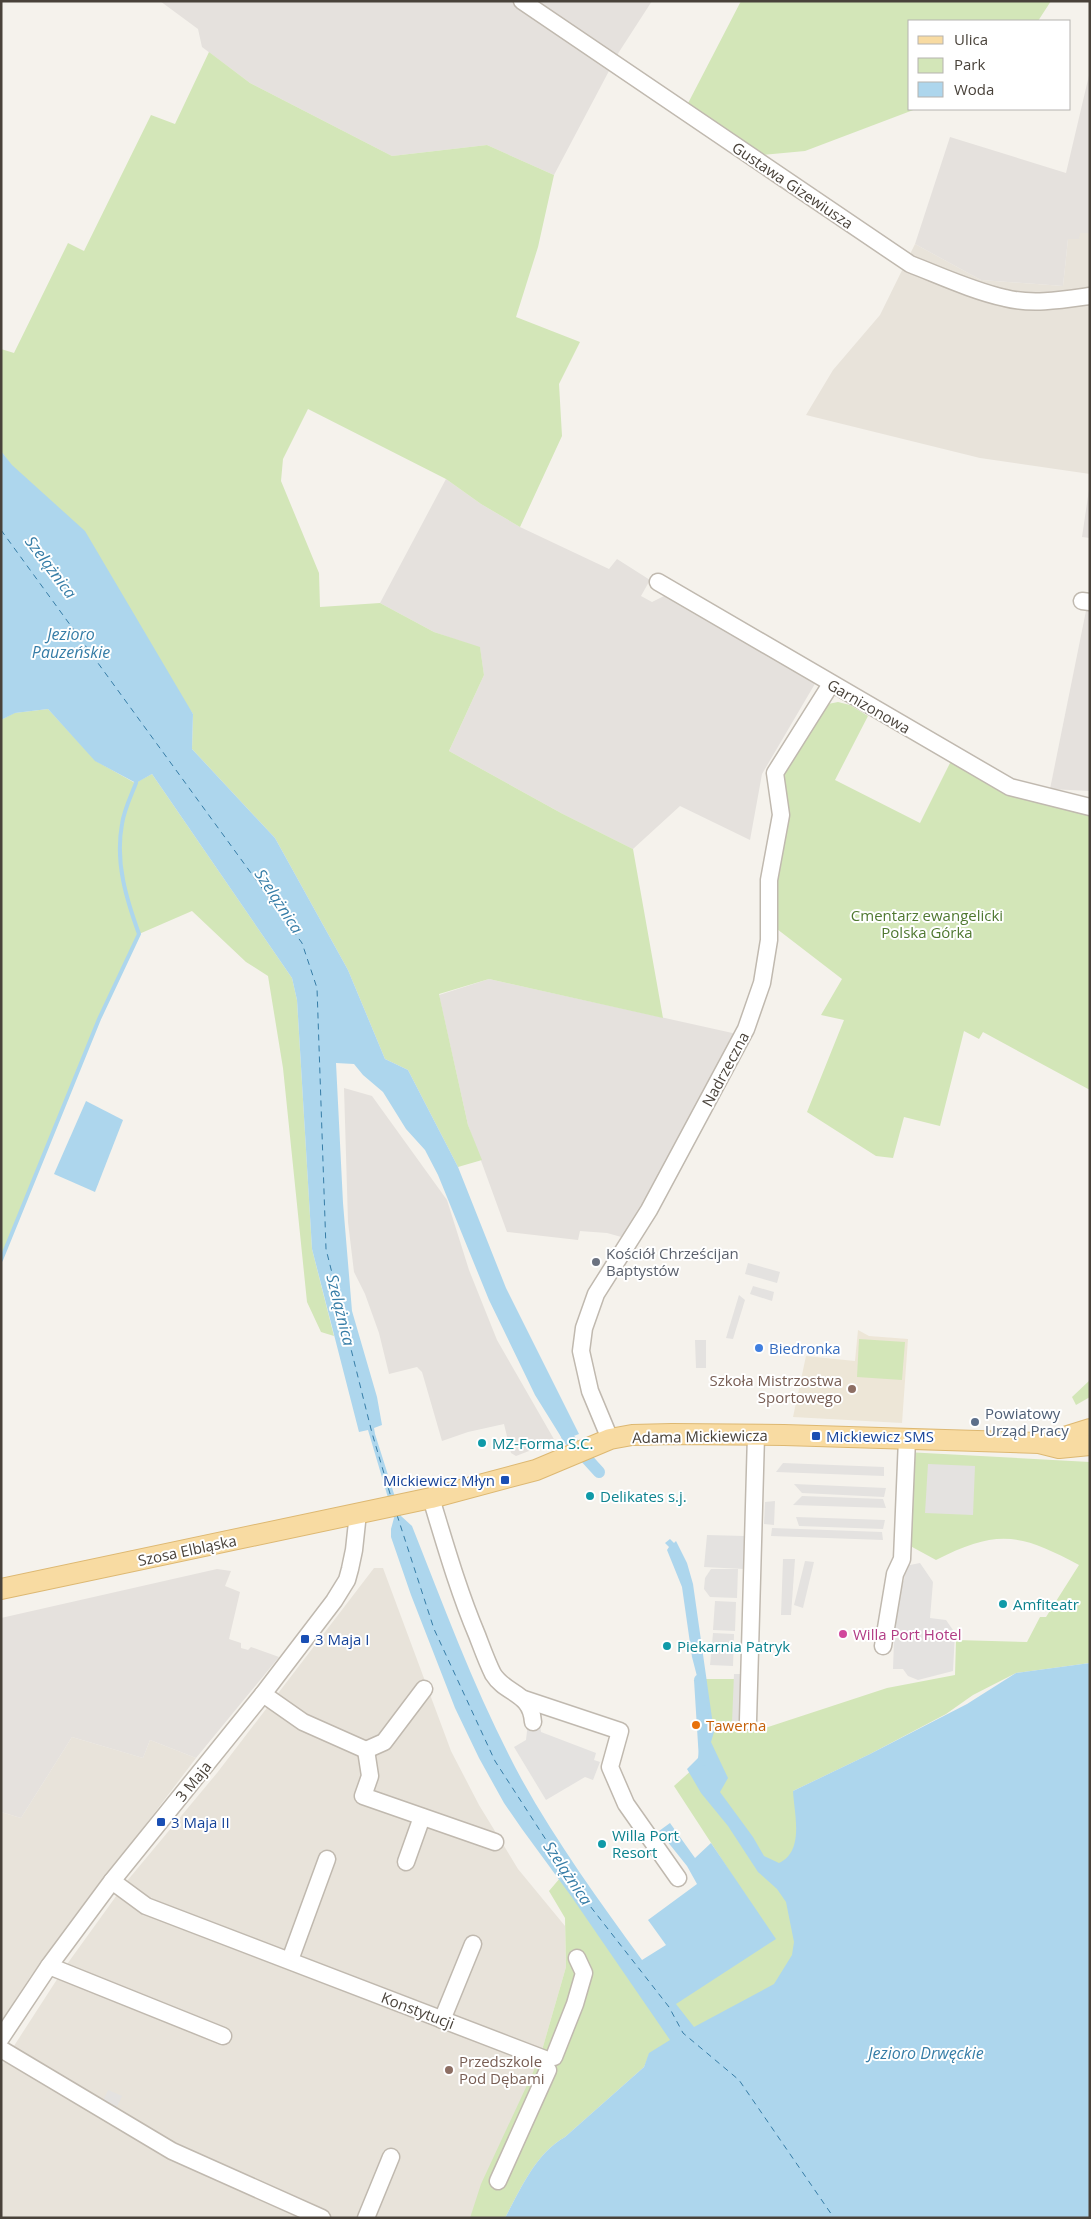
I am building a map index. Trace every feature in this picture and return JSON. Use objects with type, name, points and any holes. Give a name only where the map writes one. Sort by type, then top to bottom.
[{"type":"main road","name":"Adama Mickiewicza","points":[[1039,1443],[1090,1429]]},
{"type":"main road","name":"Adama Mickiewicza","points":[[365,1512],[536,1470],[610,1439],[652,1434],[756,1434],[1039,1443],[1059,1448],[1090,1445]]},
{"type":"main road","name":"Szosa Elbląska","points":[[1,1590],[365,1512]]},
{"type":"street","name":"Gustawa Gizewiusza","points":[[522,1],[910,264],[1006,299],[1052,302],[1090,296]]},
{"type":"street","name":"Garnizonowa","points":[[658,582],[1010,787],[1090,807]]},
{"type":"street","name":"Nadrzeczna","points":[[610,1439],[590,1391],[581,1351],[584,1328],[596,1294],[649,1210],[746,1029],[762,983],[769,940],[769,880],[781,815],[775,773],[831,684]]},
{"type":"street","points":[[748,1721],[756,1434]]},
{"type":"street","points":[[883,1646],[895,1574],[902,1559],[907,1439]]},
{"type":"street","points":[[427,1498],[460,1594],[488,1661],[501,1684],[524,1699],[620,1731],[610,1767],[626,1804],[678,1878]]},
{"type":"street","name":"3 Maja","points":[[1,2038],[49,1966],[112,1881],[263,1694],[342,1590],[348,1575],[365,1512]]},
{"type":"street","points":[[263,1694],[303,1722],[366,1750],[384,1742],[424,1689]]},
{"type":"street","points":[[524,1699],[533,1713],[533,1722]]},
{"type":"street","points":[[366,1750],[370,1776],[363,1796],[494,1842]]},
{"type":"street","points":[[406,1862],[422,1817]]},
{"type":"street","points":[[290,1960],[328,1859]]},
{"type":"street","name":"Konstytucji","points":[[112,1881],[146,1906],[290,1960],[549,2062]]},
{"type":"street","points":[[442,2020],[474,1944]]},
{"type":"street","points":[[498,2181],[576,2004],[584,1973],[577,1958]]},
{"type":"street","points":[[49,1966],[223,2036]]},
{"type":"street","points":[[1,2049],[172,2151],[322,2218]]},
{"type":"street","points":[[366,2218],[391,2157]]},
{"type":"shaded area","points":[[160,1],[652,1],[619,52],[554,175],[487,145],[392,156],[250,83],[202,47],[198,29]]},
{"type":"shaded area","points":[[1090,71],[1090,233],[1080,233],[1079,239],[1068,239],[1063,286],[981,280],[915,244],[950,137],[1066,173]]},
{"type":"shaded area","points":[[1079,233],[1090,233],[1090,474],[980,458],[806,415],[833,370],[880,315],[915,244],[981,280],[1063,286],[1068,239]]},
{"type":"shaded area","points":[[446,479],[481,504],[520,527],[609,569],[617,559],[650,580],[641,596],[652,602],[664,596],[816,682],[762,774],[750,840],[680,806],[633,849],[561,813],[449,751],[484,675],[480,648],[434,632],[380,603]]},
{"type":"shaded area","points":[[1090,483],[1090,538],[1082,537]]},
{"type":"shaded area","points":[[1090,591],[1090,791],[1050,789]]},
{"type":"shaded area","points":[[489,979],[737,1034],[625,1238],[607,1233],[580,1231],[578,1240],[507,1232],[468,1125],[439,995]]},
{"type":"shaded area","points":[[344,1088],[372,1096],[447,1200],[469,1270],[497,1340],[555,1441],[516,1456],[511,1453],[504,1424],[468,1432],[442,1441],[422,1372],[417,1367],[389,1374],[379,1333],[365,1294],[354,1272],[348,1222]]},
{"type":"shaded area","points":[[748,1263],[780,1272],[777,1283],[745,1274]]},
{"type":"shaded area","points":[[753,1286],[774,1292],[772,1301],[750,1294]]},
{"type":"shaded area","points":[[739,1295],[745,1300],[733,1339],[726,1338]]},
{"type":"shaded area","name":"Szkoła Mistrzostwa Sportowego","points":[[858,1330],[869,1336],[908,1339],[902,1423],[793,1417],[806,1356],[855,1361]]},
{"type":"shaded area","points":[[695,1340],[706,1340],[706,1368],[696,1368]]},
{"type":"shaded area","points":[[783,1463],[884,1467],[884,1476],[776,1472]]},
{"type":"shaded area","points":[[928,1464],[975,1466],[973,1515],[925,1513]]},
{"type":"shaded area","points":[[794,1484],[886,1488],[884,1497],[802,1493]]},
{"type":"shaded area","points":[[802,1496],[883,1499],[886,1508],[793,1505]]},
{"type":"shaded area","points":[[775,1501],[774,1525],[764,1524],[765,1502]]},
{"type":"shaded area","points":[[796,1517],[885,1520],[883,1529],[799,1526]]},
{"type":"shaded area","points":[[772,1528],[882,1532],[883,1540],[771,1536]]},
{"type":"shaded area","points":[[707,1535],[745,1536],[744,1569],[704,1567]]},
{"type":"shaded area","points":[[783,1559],[795,1559],[791,1615],[781,1615]]},
{"type":"shaded area","points":[[805,1561],[814,1562],[803,1608],[794,1605]]},
{"type":"shaded area","points":[[920,1563],[933,1582],[930,1618],[946,1620],[955,1633],[953,1671],[918,1680],[908,1676],[903,1669],[893,1669],[896,1583],[904,1581],[905,1566]]},
{"type":"shaded area","points":[[374,1568],[383,1568],[451,1751],[479,1805],[518,1869],[565,1926],[566,1967],[540,2057],[481,2218],[1,2218],[1,2066],[65,1967],[127,1881],[217,1773]]},
{"type":"shaded area","points":[[217,1569],[231,1571],[225,1586],[240,1592],[229,1639],[241,1643],[241,1648],[248,1650],[251,1647],[279,1657],[196,1758],[150,1740],[143,1758],[72,1737],[21,1818],[1,1812],[1,1618]]},
{"type":"shaded area","points":[[711,1569],[738,1569],[737,1598],[710,1597],[704,1589],[705,1578]]},
{"type":"shaded area","points":[[715,1601],[736,1602],[735,1631],[713,1630]]},
{"type":"shaded area","points":[[713,1633],[734,1634],[733,1666],[710,1665]]},
{"type":"shaded area","points":[[734,1674],[745,1674],[742,1723],[732,1723]]},
{"type":"shaded area","points":[[539,1720],[541,1732],[596,1753],[594,1760],[600,1762],[593,1780],[585,1777],[546,1800],[514,1747],[526,1740],[528,1722]]},
{"type":"shaded area","points":[[72,1737],[143,1758],[150,1740],[196,1758],[30,1977],[1,2022],[1,1812],[21,1818]]},
{"type":"shaded area","points":[[108,2090],[122,2096],[117,2107],[103,2101]]},
{"type":"green space","points":[[741,1],[1051,1],[1039,20],[908,20],[908,110],[913,110],[805,151],[750,156],[684,111]]},
{"type":"green space","points":[[209,52],[250,83],[392,156],[487,145],[554,175],[538,247],[516,317],[580,342],[559,384],[562,436],[520,527],[481,504],[446,479],[308,409],[283,459],[281,481],[319,573],[320,607],[380,603],[434,632],[480,647],[484,675],[449,751],[561,813],[633,849],[663,1018],[489,979],[439,994],[468,1125],[482,1160],[458,1167],[408,1070],[385,1059],[348,970],[275,838],[192,749],[193,714],[1,451],[1,349],[14,353],[68,243],[84,251],[151,115],[175,124]]},
{"type":"green space","name":"Cmentarz ewangelicki Polska Górka","points":[[838,702],[850,705],[868,716],[835,780],[920,823],[951,761],[1090,814],[1090,1090],[983,1032],[979,1039],[964,1031],[940,1126],[904,1117],[893,1158],[876,1156],[807,1112],[844,1020],[821,1015],[842,979],[777,929],[775,881],[783,775],[828,704]]},
{"type":"green space","points":[[48,709],[96,761],[135,783],[152,774],[292,978],[297,1000],[312,1249],[334,1336],[321,1332],[307,1302],[283,1068],[268,976],[246,962],[192,911],[139,934],[99,1019],[1,1260],[1,720],[14,713]]},
{"type":"green space","points":[[859,1339],[905,1342],[902,1380],[857,1377]]},
{"type":"green space","points":[[1090,1380],[1090,1397],[1076,1405],[1072,1397]]},
{"type":"green space","points":[[906,1452],[1090,1462],[1090,1663],[1016,1673],[973,1695],[946,1714],[870,1754],[793,1791],[1090,2218],[650,2053],[644,2067],[555,2144],[537,2162],[505,2218],[470,2218],[481,2184],[540,2057],[566,1967],[565,1918],[549,1891],[566,1871],[669,2006],[760,1918],[674,1786],[704,1759],[700,1679],[749,1679],[748,1721],[762,1729],[887,1688],[955,1675],[956,1640],[1027,1642],[1040,1617],[1046,1617],[1079,1565],[1040,1546],[1024,1541],[1008,1539],[976,1543],[936,1560],[903,1542]]},
{"type":"water","name":"Jezioro Drwęckie","points":[[1,451],[12,465],[85,531],[193,714],[192,749],[275,838],[348,970],[385,1059],[408,1070],[458,1167],[506,1288],[579,1434],[563,1440],[535,1395],[489,1300],[438,1175],[425,1150],[406,1129],[383,1092],[363,1075],[354,1064],[336,1063],[343,1203],[352,1311],[377,1397],[382,1425],[374,1428],[375,1434],[401,1516],[412,1526],[463,1655],[506,1749],[535,1803],[564,1849],[642,1960],[666,1945],[648,1920],[697,1884],[687,1866],[659,1831],[670,1823],[695,1858],[711,1843],[776,1939],[676,2004],[694,2027],[774,1984],[792,1955],[794,1942],[786,1902],[777,1889],[758,1872],[728,1826],[701,1793],[687,1769],[698,1758],[700,1744],[706,1743],[704,1703],[692,1657],[682,1587],[667,1550],[669,1547],[665,1543],[670,1539],[674,1543],[676,1541],[687,1563],[693,1584],[714,1732],[711,1742],[728,1778],[720,1792],[753,1837],[764,1856],[779,1863],[787,1857],[795,1841],[796,1820],[793,1791],[967,1704],[1016,1673],[1090,1663],[1090,2218],[505,2218],[523,2184],[546,2152],[644,2067],[649,2053],[670,2040],[571,1896],[504,1803],[479,1758],[455,1708],[411,1595],[391,1537],[394,1518],[368,1430],[359,1432],[312,1249],[297,1000],[292,978],[152,774],[136,783],[95,761],[48,709],[15,713],[1,720]]},
{"type":"water","points":[[86,1101],[123,1120],[95,1192],[54,1174]]},
{"type":"waterway","points":[[1,1260],[99,1019],[139,934],[126,893],[120,852],[123,819],[136,783]]},
{"type":"waterway","points":[[562,1424],[568,1438],[599,1472]]},
{"type":"waterway","points":[[700,1680],[705,1760]]},
{"type":"ferry route","points":[[1,530],[302,943],[317,988],[326,1249],[372,1433],[391,1497]]},
{"type":"ferry route","points":[[397,1515],[434,1629],[495,1761],[583,1897],[669,2007],[683,2033],[739,2080],[834,2218]]},
{"type":"place","name":"Kościół Chrześcijan Baptystów","points":[[596,1262]]},
{"type":"place","name":"Biedronka","points":[[759,1348]]},
{"type":"place","name":"Szkoła Mistrzostwa Sportowego","points":[[852,1389]]},
{"type":"place","name":"Powiatowy Urząd Pracy","points":[[975,1422]]},
{"type":"place","name":"Mickiewicz SMS","points":[[816,1436]]},
{"type":"place","name":"MZ-Forma S.C.","points":[[482,1443]]},
{"type":"place","name":"Mickiewicz Młyn","points":[[505,1480]]},
{"type":"place","name":"Delikates s.j.","points":[[590,1496]]},
{"type":"place","name":"Amfiteatr","points":[[1003,1604]]},
{"type":"place","name":"Willa Port Hotel","points":[[843,1634]]},
{"type":"place","name":"3 Maja I","points":[[305,1639]]},
{"type":"place","name":"Piekarnia Patryk","points":[[667,1646]]},
{"type":"place","name":"Tawerna","points":[[696,1725]]},
{"type":"place","name":"3 Maja II","points":[[161,1822]]},
{"type":"place","name":"Willa Port Resort","points":[[602,1844]]},
{"type":"place","name":"Przedszkole Pod Dębami","points":[[449,2070]]},
{"type":"water label","name":"Szelążnica","points":[[51,567]]},
{"type":"water label","name":"Jezioro Pauzeńskie","points":[[71,643]]},
{"type":"water label","name":"Szelążnica","points":[[279,901]]},
{"type":"water label","name":"Szelążnica","points":[[341,1310]]},
{"type":"water label","name":"Szelążnica","points":[[568,1873]]}]
